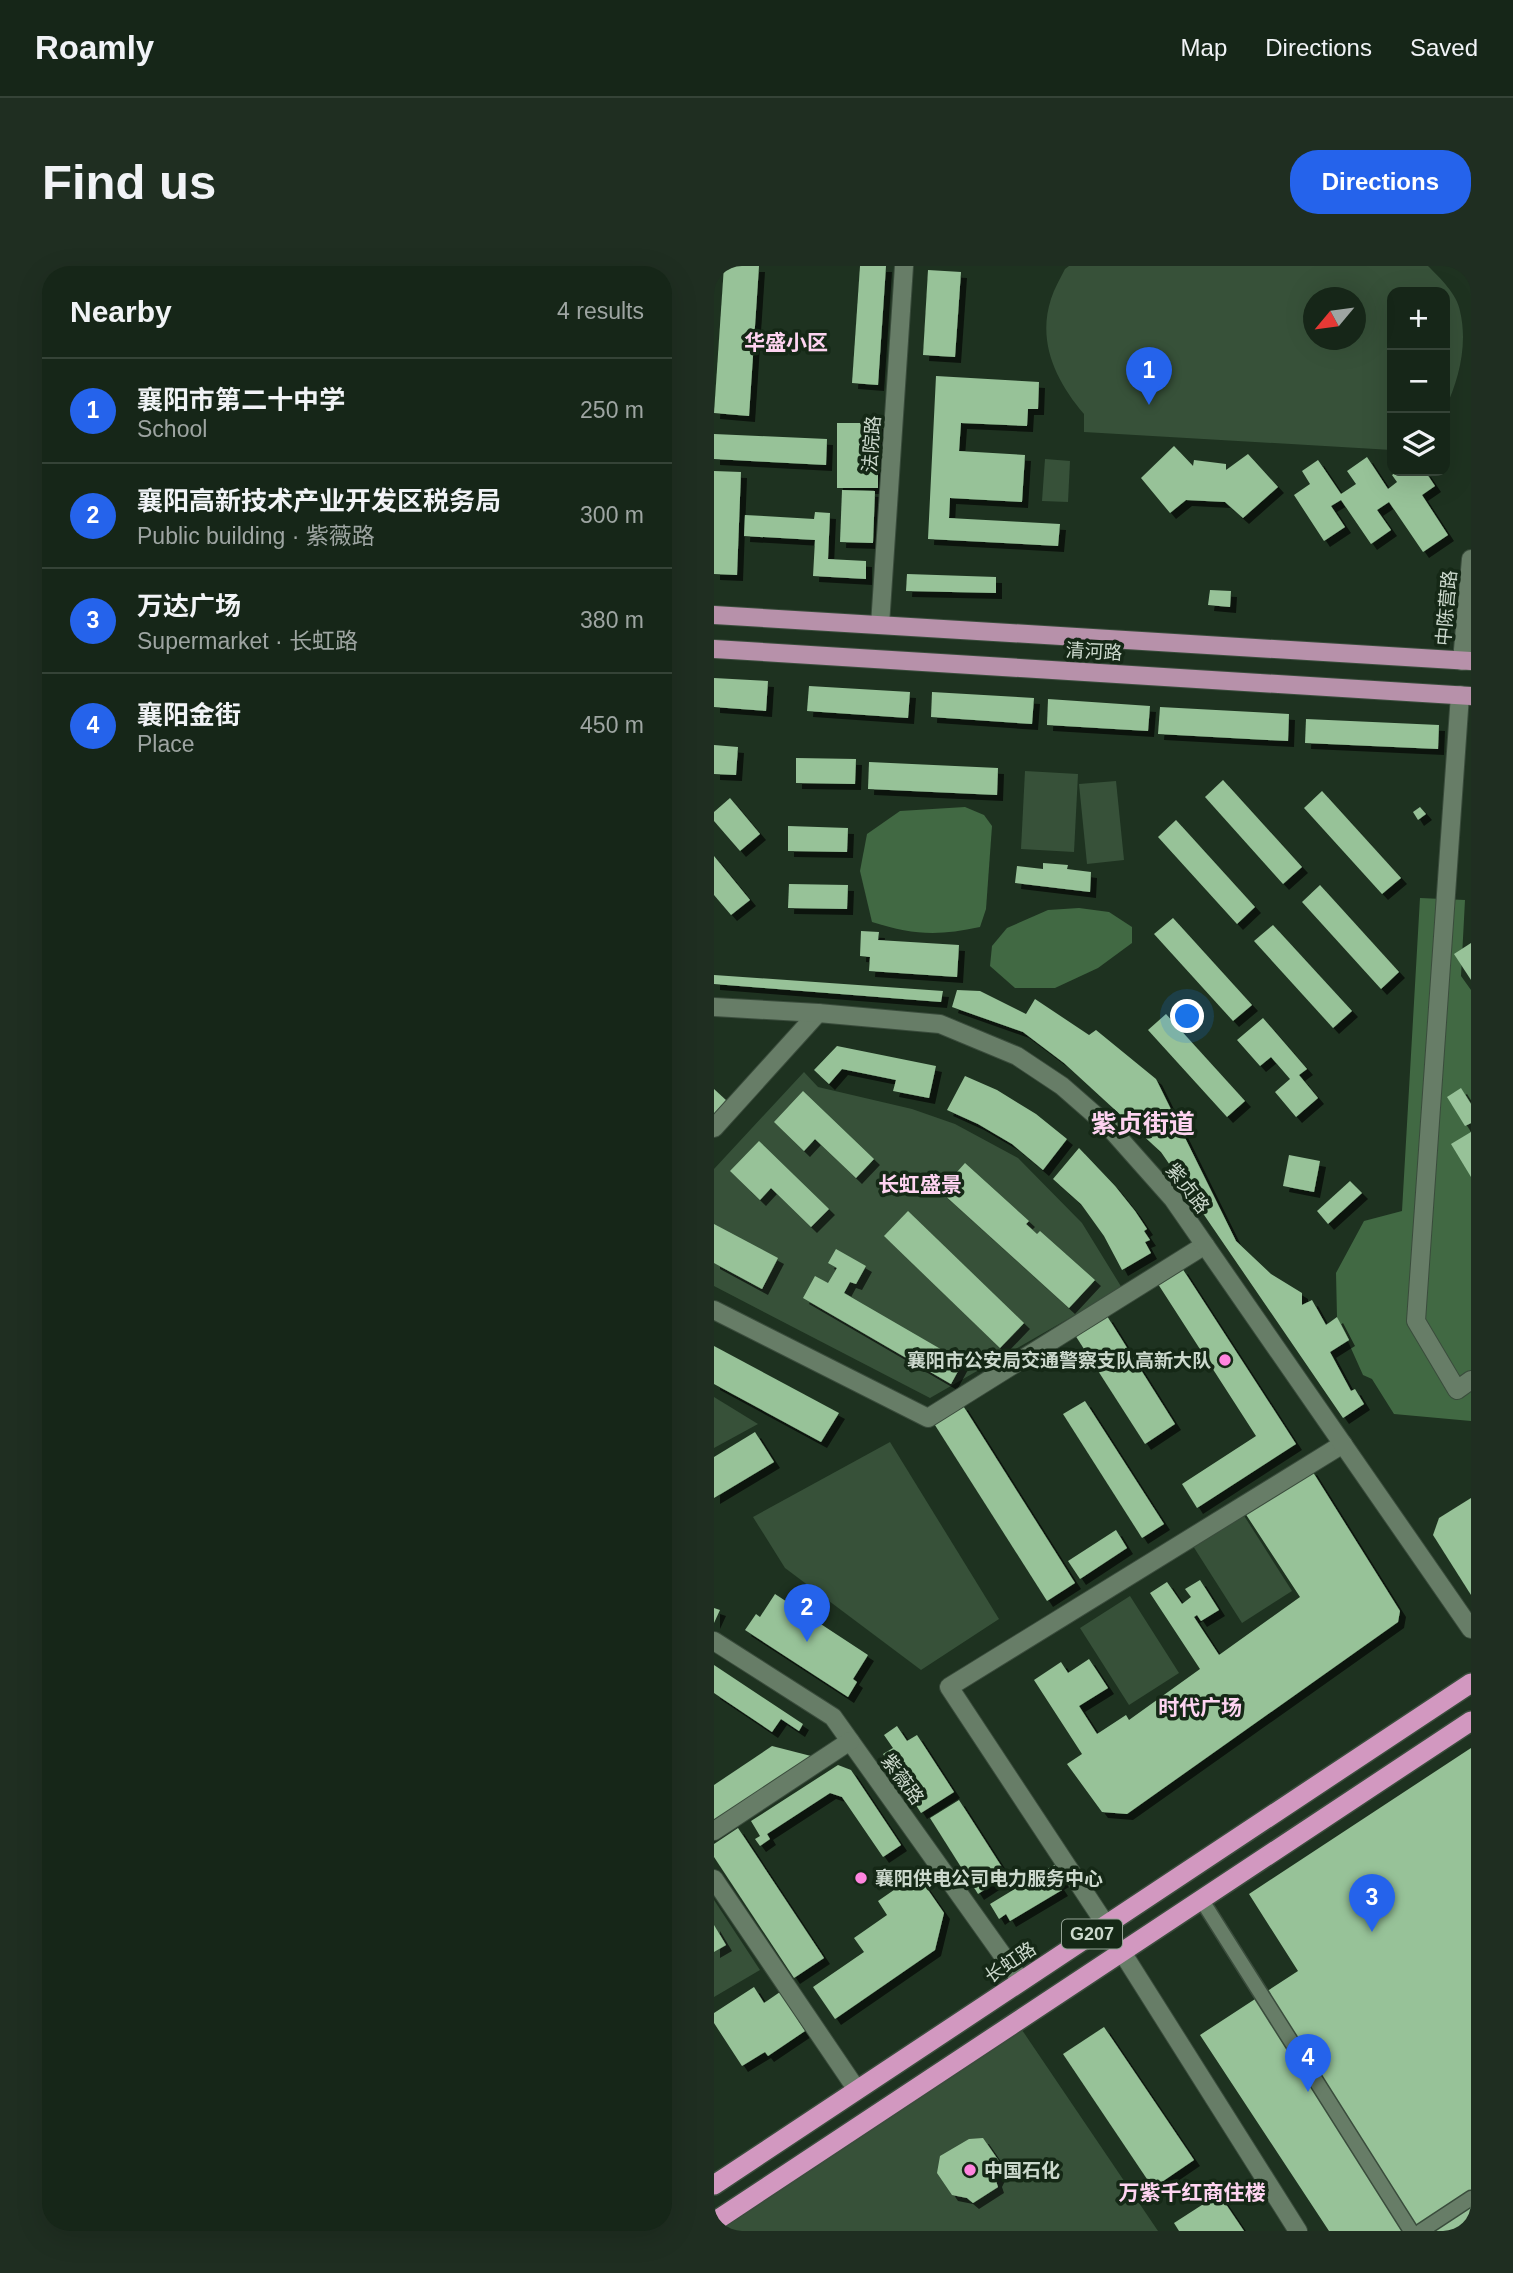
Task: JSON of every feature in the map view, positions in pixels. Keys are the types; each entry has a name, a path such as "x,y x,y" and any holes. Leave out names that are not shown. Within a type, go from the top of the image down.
{"highway":[{"name":"长虹路","path":"714,2185 1471,1683"},
{"name":"G207","path":"714,2222 1471,1721"}],"main road":[{"name":"清河路","path":"714,615 1467,661"},
{"name":"清河路","path":"714,649 1466,695"}],"street":[{"name":"法院路","path":"880,625 904,266"},
{"name":"中陈营路","path":"1467,661 1471,559"},
{"path":"1466,695 1457,741 1416,1321 1457,1390 1471,1380"},
{"path":"1457,741 1471,761"},
{"name":"紫贞路","path":"714,1007 940,1024 1017,1056 1062,1086 1110,1128 1173,1199 1471,1629"},
{"path":"714,1128 818,1013"},
{"path":"714,1310 928,1418 1205,1245"},
{"path":"1106,1925 949,1687 1343,1444"},
{"name":"紫薇路","path":"714,1641 833,1717 1021,1981"},
{"path":"714,1831 850,1741"},
{"path":"714,1879 857,2090"},
{"path":"1201,1899 1411,2231"},
{"path":"1122,1952 1298,2231"},
{"path":"1421,2231 1471,2198"}],"green space":[{"path":"1069,266 1428,266 1447,287 1387,287 1387,450 1084,432 1084,414 1065,388 1048,346 1047,315 1052,295"},
{"path":"1450,291 1458,305 1463,336 1450,396"},
{"path":"1045,459 1070,461 1068,502 1042,501"},
{"path":"1025,771 1078,774 1074,852 1021,849"},
{"path":"1116,781 1124,860 1087,864 1079,784"},
{"path":"965,807 984,815 992,826 986,909 980,927 926,933 900,930 872,922 860,871 867,834 900,811"},
{"path":"1420,898 1465,900 1461,976 1471,990 1471,1421 1394,1414 1372,1379 1363,1375 1337,1317 1336,1273 1364,1221 1402,1211"},
{"path":"1079,908 1109,912 1132,927 1132,943 1098,968 1055,988 1015,988 990,966 992,946 1007,928 1048,910"},
{"path":"804,1072 818,1087 912,1109 955,1124 1018,1158 1082,1223 1122,1288 930,1398 714,1286 714,1169"},
{"path":"714,1397 758,1424 714,1448"},
{"path":"890,1442 999,1619 921,1670 785,1568 753,1517"},
{"path":"1243,1514 1292,1591 1242,1623 1193,1546"},
{"path":"1130,1596 1179,1673 1129,1705 1080,1628"},
{"path":"714,1900 760,1970 714,1997"},
{"path":"1020,2027 1158,2231 714,2231"}],"building":[{"path":"724,266 759,266 749,416 714,413"},
{"path":"860,266 886,266 878,385 852,383"},
{"path":"928,270 961,272 955,357 923,355"},
{"path":"936,376 1039,382 1038,409 1028,409 1027,426 961,423 959,451 1025,455 1022,502 950,498 949,518 1060,524 1058,546 928,539"},
{"path":"837,423 878,423 878,488 837,488"},
{"path":"714,434 827,439 826,465 714,459"},
{"path":"1174,446 1193,466 1194,460 1226,464 1226,470 1248,454 1278,487 1243,518 1225,502 1186,500 1170,513 1141,478"},
{"path":"1367,457 1388,489 1397,482 1393,476 1428,476 1435,486 1422,495 1448,535 1423,552 1389,502 1377,510 1391,530 1371,544 1341,500 1331,506 1345,527 1324,541 1294,495 1310,484 1302,471 1318,460 1341,494 1356,484 1347,471"},
{"path":"714,471 741,472 737,575 714,574"},
{"path":"842,490 875,491 873,543 840,542"},
{"path":"815,512 830,513 828,559 866,561 866,579 813,576 815,540 744,536 745,515 814,519"},
{"path":"907,574 996,577 996,593 906,591"},
{"path":"1210,590 1231,591 1230,607 1208,605"},
{"path":"714,678 768,681 766,711 714,707"},
{"path":"809,686 910,692 908,718 807,711"},
{"path":"932,692 1034,698 1032,724 931,717"},
{"path":"1048,699 1150,706 1148,731 1047,725"},
{"path":"1160,707 1289,714 1288,741 1158,734"},
{"path":"1306,719 1439,725 1438,749 1305,743"},
{"path":"714,745 738,747 736,775 714,774"},
{"path":"796,758 856,759 855,784 796,783"},
{"path":"869,762 998,768 997,795 868,789"},
{"path":"1223,780 1302,867 1283,884 1205,797"},
{"path":"1322,791 1401,878 1382,894 1304,808"},
{"path":"730,798 760,834 740,851 714,821 714,812"},
{"path":"1420,807 1426,814 1418,820 1413,812"},
{"path":"1176,820 1255,907 1237,924 1158,837"},
{"path":"788,826 848,828 847,852 788,851"},
{"path":"714,856 750,900 731,915 714,895"},
{"path":"1043,863 1068,865 1067,869 1091,872 1090,892 1015,883 1017,866 1043,869"},
{"path":"789,884 848,885 847,909 788,908"},
{"path":"1320,885 1399,972 1381,989 1302,902"},
{"path":"1173,918 1252,1005 1233,1021 1154,934"},
{"path":"1273,925 1352,1011 1333,1028 1254,941"},
{"path":"861,931 879,932 878,940 959,945 957,977 869,971 870,957 860,956"},
{"path":"1471,943 1471,980 1454,954"},
{"path":"714,975 943,991 941,1002 714,984"},
{"path":"957,990 980,991 1026,1014 1035,999 1089,1035 1096,1030 1156,1079 1236,1241 1271,1274 1302,1293 1302,1305 1312,1300 1326,1325 1337,1317 1349,1340 1330,1352 1351,1391 1355,1389 1364,1404 1343,1418 1161,1152 1064,1063 1023,1032 952,1007"},
{"path":"1166,1014 1245,1101 1227,1117 1148,1030"},
{"path":"1263,1018 1307,1069 1299,1075 1318,1098 1296,1117 1275,1092 1290,1079 1271,1057 1260,1066 1237,1040"},
{"path":"837,1046 936,1066 929,1098 893,1091 896,1080 842,1069 829,1084 814,1070"},
{"path":"965,1076 997,1090 1036,1114 1067,1139 1043,1170 1012,1144 947,1110"},
{"path":"1461,1088 1471,1104 1471,1123 1465,1126 1447,1097"},
{"path":"714,1089 727,1101 714,1117"},
{"path":"803,1091 874,1159 856,1178 815,1139 804,1151 774,1122"},
{"path":"1471,1132 1471,1177 1451,1144"},
{"path":"759,1141 829,1209 811,1227 771,1188 760,1200 730,1171"},
{"path":"1079,1148 1115,1186 1147,1229 1144,1231 1150,1240 1145,1242 1151,1253 1122,1270 1104,1236 1081,1204 1053,1179"},
{"path":"1289,1155 1320,1161 1314,1192 1283,1186"},
{"path":"965,1163 1029,1221 1026,1224 1037,1234 1040,1231 1095,1280 1069,1308 940,1191"},
{"path":"1350,1181 1362,1193 1328,1224 1317,1211"},
{"path":"908,1211 1024,1323 1000,1348 884,1236"},
{"path":"714,1224 778,1258 762,1289 714,1263"},
{"path":"836,1249 866,1266 856,1284 850,1282 844,1293 963,1362 951,1384 803,1298 815,1276 828,1283 837,1268 828,1263"},
{"name":"襄阳市公安局交通警察支队高新大队","path":"1182,1268 1296,1444 1197,1508 1182,1484 1256,1436 1158,1284"},
{"path":"1107,1316 1175,1424 1145,1444 1075,1335"},
{"path":"714,1346 839,1413 821,1442 714,1384"},
{"path":"1085,1401 1164,1524 1142,1538 1063,1414"},
{"path":"962,1404 1075,1583 1047,1601 933,1422"},
{"path":"755,1432 774,1462 714,1498 714,1457"},
{"path":"1311,1469 1400,1611 1398,1622 1127,1814 1102,1812 1067,1764 1082,1754 1034,1680 1061,1662 1068,1673 1089,1659 1108,1688 1079,1706 1097,1734 1126,1715 1129,1720 1200,1669 1150,1593 1167,1582 1182,1604 1191,1597 1185,1589 1200,1580 1219,1610 1201,1621 1197,1615 1194,1617 1219,1655 1300,1597 1245,1513"},
{"path":"1471,1498 1471,1595 1433,1535 1439,1518"},
{"path":"1116,1530 1127,1548 1080,1579 1068,1561"},
{"path":"775,1594 868,1655 853,1679 857,1682 848,1697 745,1630 756,1614 760,1617"},
{"path":"714,1608 720,1610 714,1623"},
{"path":"714,1665 803,1724 799,1731 781,1719 772,1732 714,1693"},
{"path":"897,1726 907,1741 917,1735 954,1792 921,1813 883,1754 893,1748 884,1735"},
{"path":"772,1746 811,1756 714,1821 714,1785"},
{"path":"1471,1748 1471,2231 1329,2231 1200,2035 1298,1971 1249,1894"},
{"path":"838,1765 851,1770 901,1845 883,1857 842,1797 830,1793 767,1834 770,1839 760,1846 755,1839 760,1836 751,1821"},
{"path":"959,1800 1007,1875 978,1894 930,1818"},
{"path":"738,1828 824,1958 794,1978 714,1857 714,1844"},
{"path":"1059,1862 1068,1878 1058,1884 1062,1890 1010,1921 1006,1914 999,1919 990,1904"},
{"path":"917,1874 944,1913 935,1950 835,2019 813,1987 864,1952 854,1938 887,1915 878,1901"},
{"path":"714,1925 726,1945 714,1952"},
{"path":"754,1987 764,2003 780,1992 805,2031 768,2056 765,2052 742,2066 714,2023 714,2013"},
{"path":"1104,2027 1194,2160 1153,2188 1063,2054"},
{"name":"中国石化","path":"983,2138 1003,2167 996,2181 998,2187 973,2203 967,2198 952,2195 937,2173 940,2156 969,2139"},
{"path":"1219,2194 1244,2231 1179,2231 1174,2223"}],"place":[{"name":"襄阳市第二十中学","path":"1149,405"},
{"name":"襄阳市公安局交通警察支队高新大队","path":"1225,1360"},
{"name":"襄阳高新技术产业开发区税务局","path":"807,1642"},
{"name":"襄阳供电公司电力服务中心","path":"861,1878"},
{"name":"万达广场","path":"1372,1932"},
{"name":"襄阳金街","path":"1308,2092"},
{"name":"中国石化","path":"970,2170"}],"district":[{"name":"华盛小区","path":"786,343"},
{"name":"紫贞街道","path":"1143,1124"},
{"name":"长虹盛景","path":"920,1185"},
{"name":"时代广场","path":"1200,1708"},
{"name":"万紫千红商住楼","path":"1192,2193"}]}
